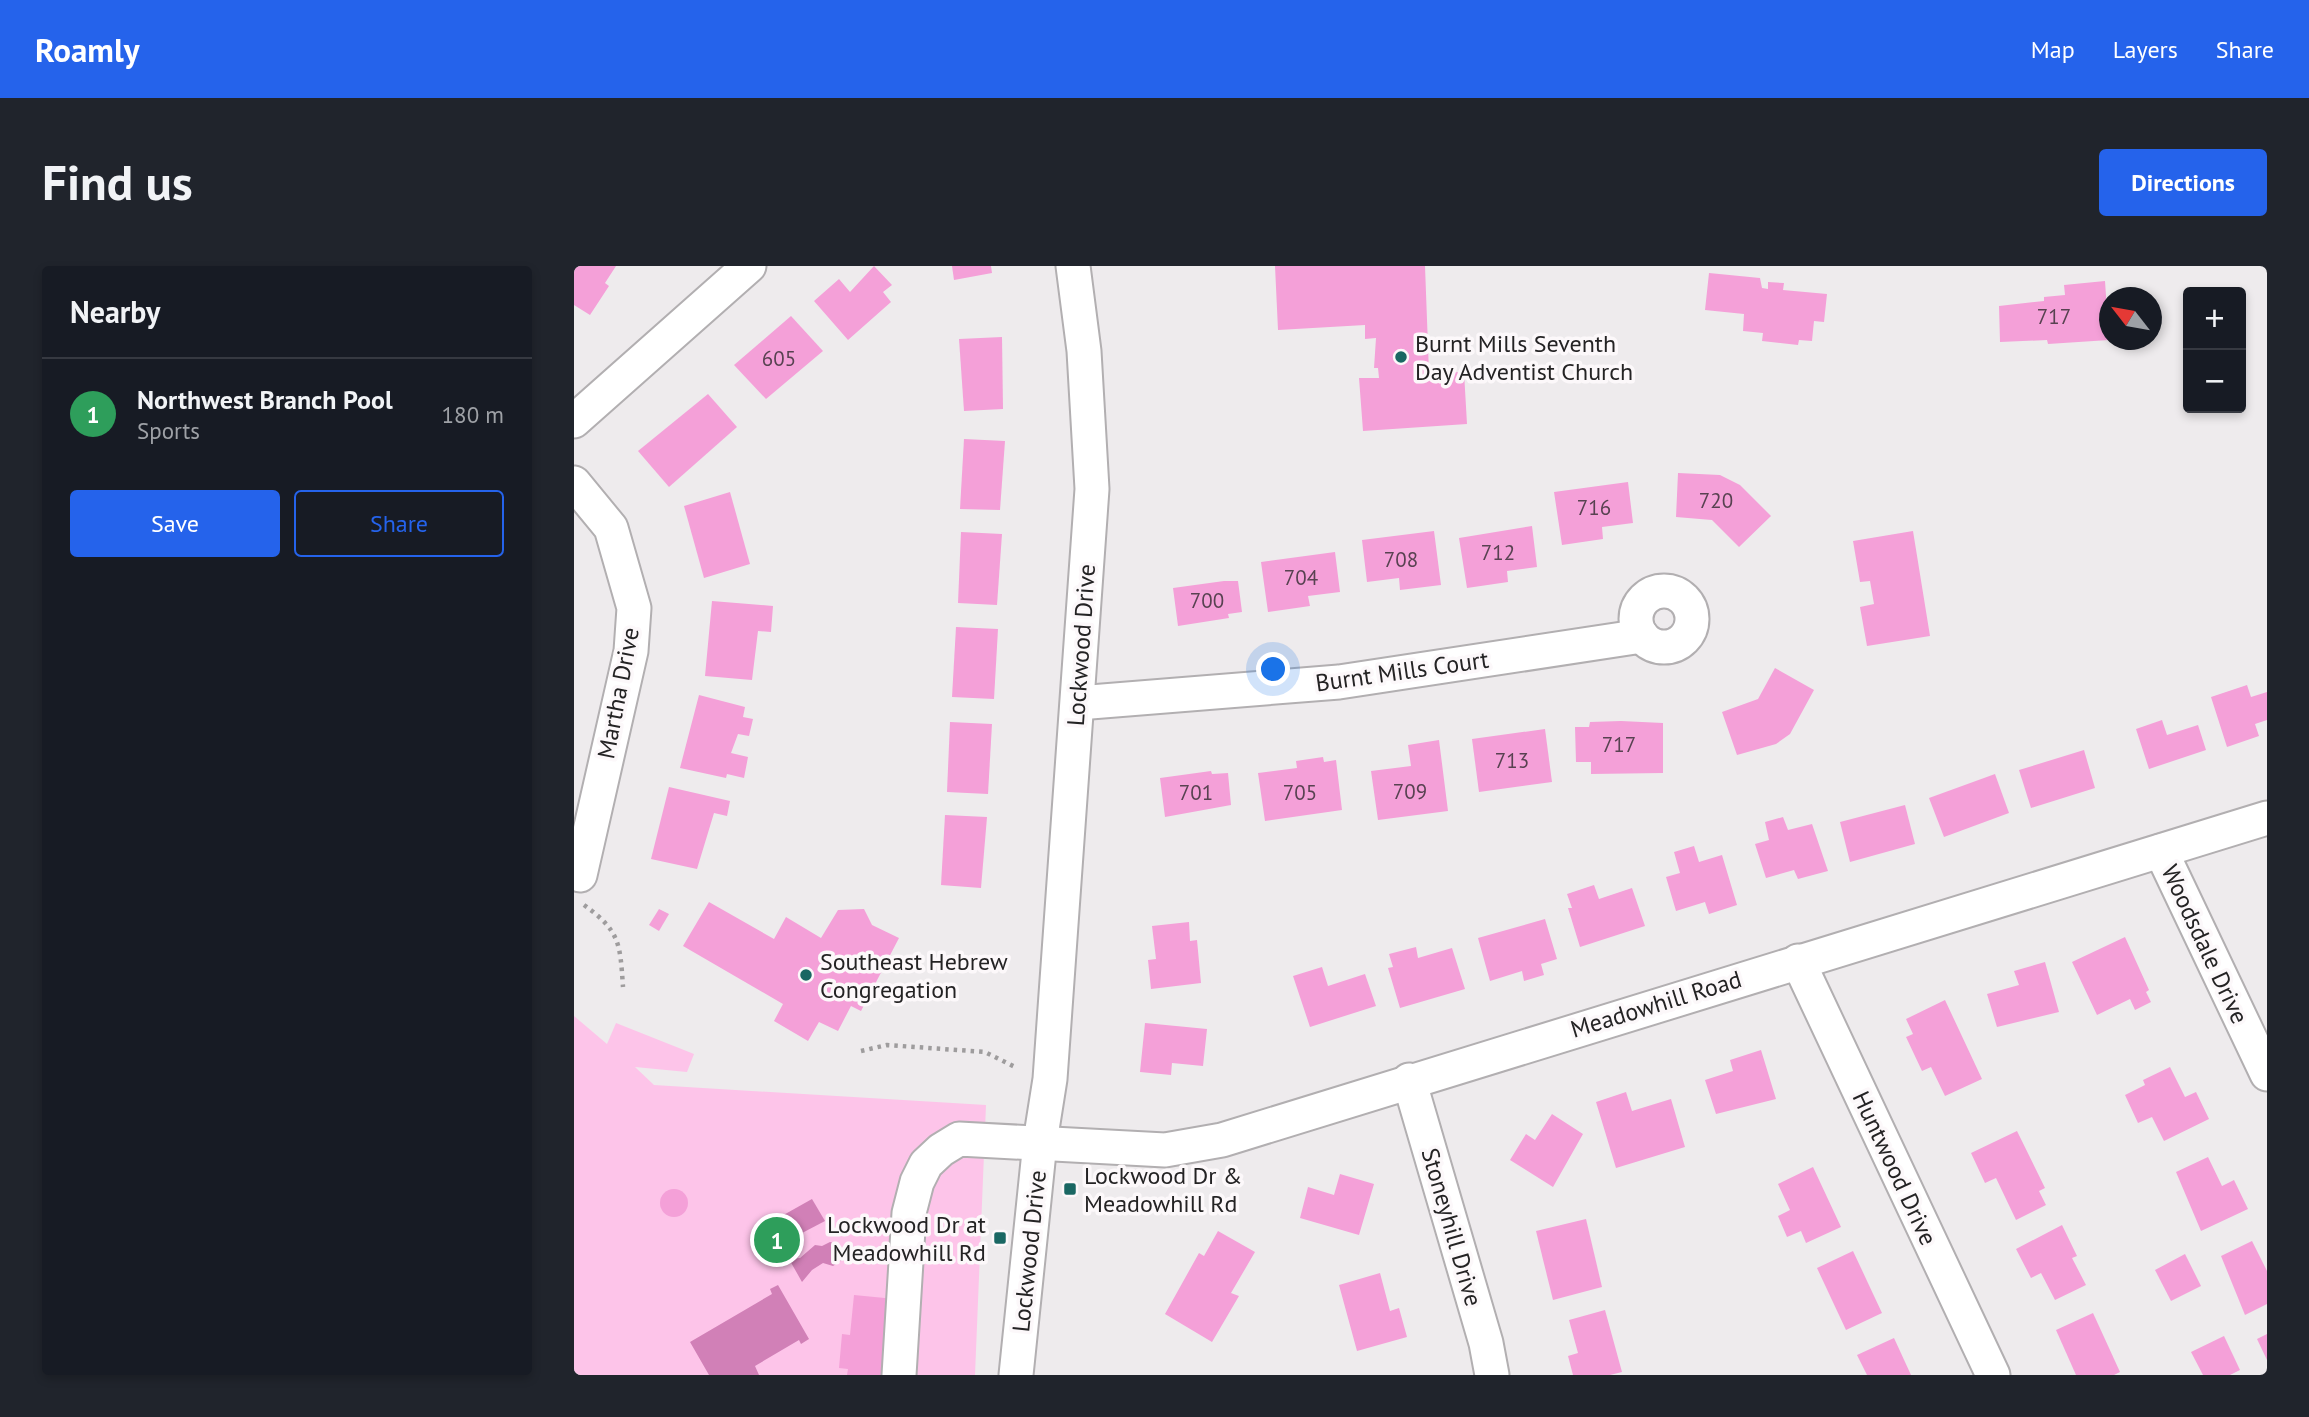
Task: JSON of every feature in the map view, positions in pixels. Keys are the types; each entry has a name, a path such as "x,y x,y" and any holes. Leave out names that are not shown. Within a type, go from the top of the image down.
{"street":[{"path":"574,421 749,266"},
{"name":"Lockwood Drive","path":"1016,1375 1041,1134 1027,1099 1037,1049 1054,1025 1091,489 1084,351 1073,266"},
{"name":"Martha Drive","path":"574,483 611,528 634,608 631,651 580,875"},
{"name":"Burnt Mills Court","path":"1078,703 1339,682 1642,636"},
{"name":"Meadowhill Road","path":"899,1375 909,1213 917,1182 926,1164 960,1139 1041,1134 1165,1150 1222,1140 1409,1080 2267,818"},
{"name":"Woodsdale Drive","path":"2161,851 2267,1074"},
{"name":"Huntwood Drive","path":"1797,961 1993,1375"},
{"name":"Stoneyhill Drive","path":"1409,1080 1486,1343 1492,1375"}],"path":[{"path":"580,875 579,901 610,923 617,942 623,987"},
{"path":"861,1051 887,1045 985,1052 1017,1068"}],"shaded area":[{"path":"574,1016 607,1044 616,1023 694,1054 687,1072 635,1067 654,1085 986,1105 975,1375 574,1375"},
{"path":"812,1199 825,1221 783,1243 771,1222"},
{"path":"830,1242 839,1244 844,1252 842,1260 833,1266 823,1263 812,1270 802,1282 789,1259 800,1258 815,1245 822,1246"},
{"path":"778,1285 809,1339 801,1344 799,1340 755,1366 759,1375 709,1375 690,1342 772,1294 770,1289"}],"building":[{"path":"574,266 616,266 605,283 609,286 590,315 574,305"},
{"path":"874,266 892,285 883,292 891,302 848,340 814,301 839,279 850,292"},
{"path":"952,266 991,266 992,273 954,280"},
{"name":"Burnt Mills Seventh Day Adventist Church","path":"1275,266 1425,266 1429,373 1464,372 1467,424 1363,431 1359,378 1379,378 1378,368 1374,368 1376,338 1365,339 1365,325 1278,330"},
{"path":"1709,273 1760,278 1762,288 1768,289 1768,282 1784,283 1783,290 1827,294 1824,322 1814,321 1812,341 1799,340 1798,345 1762,341 1763,333 1743,331 1744,314 1705,310"},
{"path":"2105,281 2105,287 2099,287 2099,341 2048,344 2047,340 2000,342 1999,306 2044,301 2044,297 2065,295 2064,285"},
{"path":"791,316 823,351 766,399 734,365"},
{"path":"1002,337 1003,409 964,411 959,339"},
{"path":"708,394 737,427 669,487 638,451"},
{"path":"964,439 1005,441 1000,510 960,509"},
{"path":"1678,473 1720,475 1740,485 1771,516 1739,547 1712,520 1676,517"},
{"path":"1628,482 1633,523 1602,527 1603,539 1562,545 1554,492"},
{"path":"730,492 750,564 704,578 684,506"},
{"path":"1532,526 1537,567 1507,571 1508,582 1467,588 1459,538"},
{"path":"1434,531 1441,585 1400,590 1399,578 1367,582 1362,540"},
{"path":"1913,531 1930,636 1867,646 1860,607 1874,604 1870,581 1860,582 1853,541"},
{"path":"961,532 1002,534 997,605 958,603"},
{"path":"1335,552 1340,592 1308,596 1310,606 1268,612 1261,562"},
{"path":"1238,581 1242,612 1228,614 1229,618 1178,626 1173,588"},
{"path":"712,601 773,606 771,632 758,631 752,680 705,676"},
{"path":"956,627 998,629 994,699 952,697"},
{"path":"1775,668 1814,690 1790,734 1776,744 1737,755 1722,712 1758,699"},
{"path":"2247,685 2251,697 2267,692 2267,720 2255,724 2259,736 2227,747 2211,697"},
{"path":"699,695 745,707 743,717 753,719 749,736 738,734 731,753 748,757 744,778 727,774 726,778 680,768"},
{"path":"2162,720 2167,735 2198,725 2206,750 2149,769 2136,729"},
{"path":"950,722 992,724 988,794 947,792"},
{"path":"1590,722 1663,723 1663,773 1591,774 1591,762 1576,762 1575,727 1589,727"},
{"path":"1545,729 1552,782 1479,792 1472,739"},
{"path":"1439,740 1448,811 1378,820 1371,771 1411,766 1408,745"},
{"path":"2084,750 2095,788 2031,808 2019,770"},
{"path":"1323,757 1324,762 1336,760 1342,810 1265,821 1258,773 1297,768 1296,761"},
{"path":"1211,771 1212,774 1228,773 1231,805 1165,817 1160,778"},
{"path":"1995,774 2009,813 1944,837 1929,798"},
{"path":"669,787 730,801 727,816 714,813 697,869 651,859"},
{"path":"1905,805 1915,844 1850,862 1840,822"},
{"path":"945,815 987,817 981,888 941,885"},
{"path":"1783,817 1788,830 1812,824 1828,871 1798,879 1794,870 1766,878 1755,844 1769,840 1765,822"},
{"path":"1694,846 1699,862 1722,855 1737,905 1709,914 1705,902 1676,911 1666,877 1680,873 1674,852"},
{"path":"1594,885 1599,899 1632,888 1645,926 1580,947 1568,908 1572,908 1567,894"},
{"name":"Southeast Hebrew Congregation","path":"709,902 774,939 786,917 821,938 838,910 864,909 872,925 899,938 861,1011 851,1006 838,1031 819,1022 808,1041 774,1021 783,1004 683,946"},
{"path":"659,909 669,914 659,931 649,925"},
{"path":"1545,919 1557,959 1541,964 1544,975 1524,981 1522,971 1490,981 1478,938"},
{"path":"1189,922 1190,941 1197,940 1201,983 1151,989 1148,960 1156,959 1152,926"},
{"path":"2125,937 2149,990 2146,992 2151,1002 2135,1010 2130,999 2097,1015 2072,962"},
{"path":"1416,947 1418,958 1452,948 1465,989 1400,1008 1388,968 1393,967 1389,954"},
{"path":"2045,962 2059,1012 1997,1027 1987,994 2019,985 2014,971"},
{"path":"1322,967 1328,986 1365,974 1376,1006 1310,1027 1293,976"},
{"path":"1945,1000 1982,1079 1945,1096 1931,1067 1922,1071 1906,1037 1913,1034 1906,1019"},
{"path":"1145,1023 1207,1029 1203,1066 1172,1063 1171,1075 1140,1072"},
{"path":"1761,1050 1776,1099 1716,1114 1705,1080 1733,1071 1730,1060"},
{"path":"2170,1067 2185,1097 2196,1092 2209,1119 2164,1141 2152,1117 2138,1123 2125,1095 2145,1085 2143,1080"},
{"path":"1626,1092 1632,1111 1671,1099 1685,1147 1616,1168 1596,1102"},
{"path":"1552,1114 1583,1134 1553,1187 1510,1160 1526,1134 1535,1140"},
{"path":"2017,1131 2045,1188 2039,1191 2046,1205 2016,1220 1996,1178 1985,1183 1971,1153"},
{"path":"2208,1157 2222,1186 2234,1180 2248,1209 2201,1231 2176,1172"},
{"path":"1813,1167 1841,1227 1806,1243 1801,1231 1787,1237 1778,1216 1790,1210 1778,1184"},
{"path":"1340,1174 1374,1184 1359,1235 1300,1218 1308,1187 1334,1195"},
{"path":"674,1189 684,1193 688,1203 684,1213 674,1217 664,1213 660,1203 664,1193"},
{"path":"1586,1219 1602,1287 1553,1300 1536,1231"},
{"path":"2062,1225 2077,1256 2072,1258 2086,1285 2055,1300 2041,1273 2031,1278 2016,1249"},
{"path":"1218,1231 1255,1252 1231,1293 1239,1296 1212,1342 1165,1314 1199,1253 1204,1256"},
{"path":"2252,1241 2267,1271 2267,1304 2245,1315 2221,1256"},
{"path":"1853,1251 1882,1313 1846,1330 1817,1268"},
{"path":"2185,1254 2201,1286 2171,1301 2155,1270"},
{"path":"1380,1273 1390,1311 1399,1308 1407,1337 1357,1351 1339,1285"},
{"path":"854,1295 895,1299 887,1375 847,1375 848,1369 839,1368 842,1334 850,1335"},
{"path":"1605,1310 1622,1372 1610,1375 1573,1375 1568,1356 1578,1353 1569,1320"},
{"path":"2093,1313 2120,1372 2114,1375 2076,1375 2056,1330"},
{"path":"2267,1334 2267,1360 2257,1339"},
{"path":"2224,1336 2240,1370 2230,1375 2203,1375 2191,1352"},
{"path":"1894,1338 1911,1375 1867,1375 1857,1355"}],"place":[{"name":"Burnt Mills Seventh Day Adventist Church","path":"1401,357"},
{"name":"Southeast Hebrew Congregation","path":"806,975"},
{"name":"Lockwood Dr & Meadowhill Rd","path":"1070,1189"},
{"name":"Lockwood Dr at Meadowhill Rd","path":"1000,1238"},
{"name":"Northwest Branch Pool","path":"777,1240"}]}
